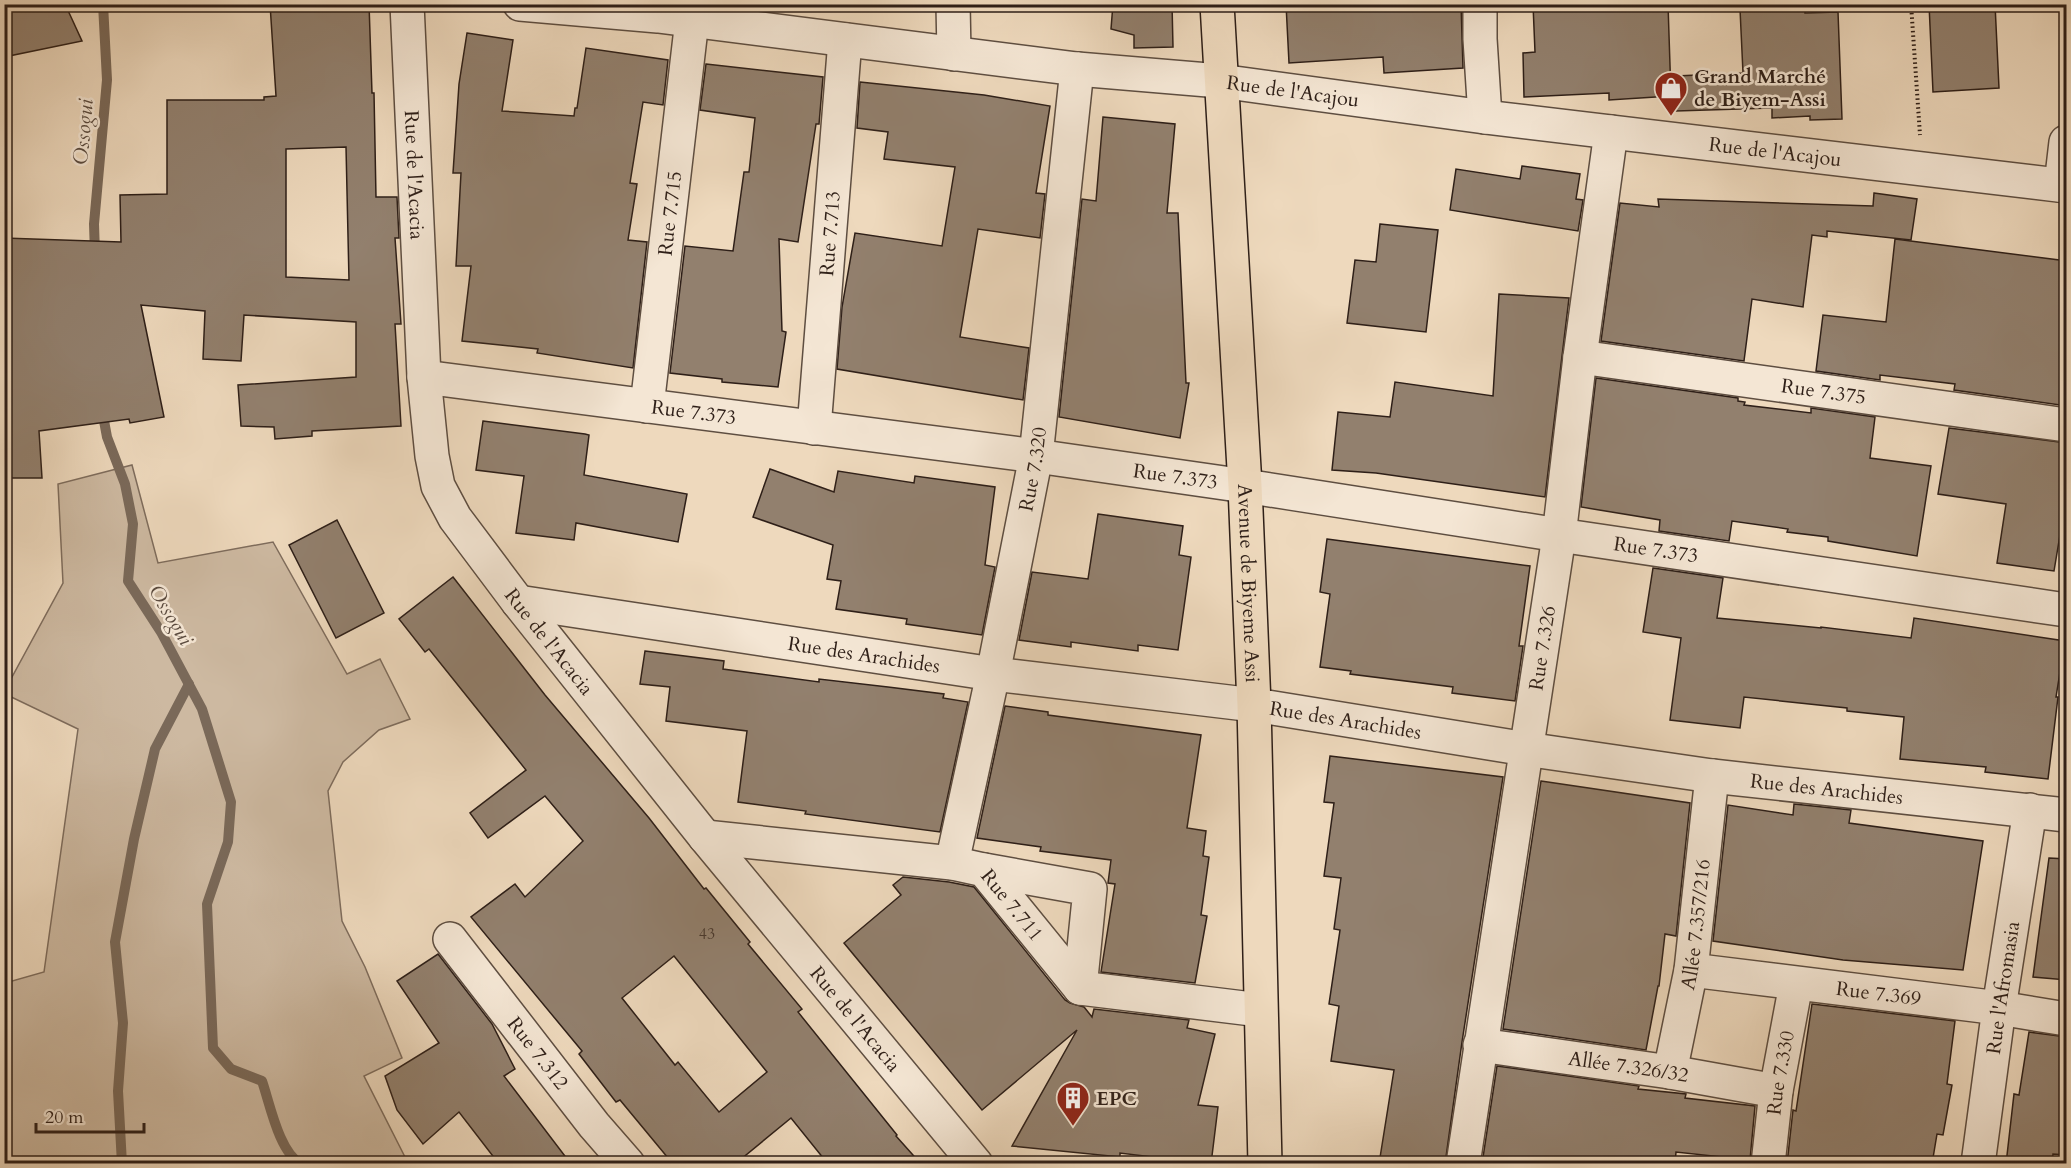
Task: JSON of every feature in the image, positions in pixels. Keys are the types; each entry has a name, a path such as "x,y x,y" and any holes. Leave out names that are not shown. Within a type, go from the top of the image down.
{"main road":[{"name":"Avenue de Biyeme Assi","path":"1217,4 1245,486 1254,705 1265,1164"}],"street":[{"name":"Rue de l'Acacia","path":"407,4 424,378 432,456 438,486 455,518 518,602 705,837 976,1164"},
{"name":"Rue de l'Acajou","path":"520,4 658,10 692,20 954,54 1077,69 1220,81 1485,117 2064,185"},
{"path":"953,4 954,54"},
{"path":"1480,4 1485,117"},
{"name":"Rue 7.715","path":"647,406 692,20"},
{"name":"Rue 7.713","path":"814,428 845,40"},
{"name":"Rue 7.320","path":"952,862 993,674 1036,456 1077,69"},
{"name":"Rue 7.326","path":"1463,1164 1559,536 1580,357 1611,132"},
{"path":"2064,185 2067,142"},
{"name":"Rue 7.375","path":"1580,357 2067,425"},
{"name":"Rue 7.373","path":"424,378 1036,456 1245,486 1559,536 2067,610"},
{"name":"Rue des Arachides","path":"518,602 993,674 1254,705 1526,749 1712,776 2067,815"},
{"name":"Allée 7.357/216","path":"1670,1072 1691,970 1712,776"},
{"name":"Rue l'Afromasia","path":"1978,1164 1999,1008 2030,810"},
{"name":"Rue 7.711","path":"705,837 952,862 984,870 1080,988"},
{"path":"984,870 1090,889 1080,988 1260,1010"},
{"name":"Rue 7.312","path":"450,939 594,1125 628,1164"},
{"name":"Rue 7.369","path":"1691,970 1999,1008 2067,1019"},
{"name":"Rue 7.330","path":"1768,1164 1776,1091 1796,984"},
{"name":"Allée 7.326/32","path":"1480,1045 1670,1072 1776,1091"}],"path":[{"path":"1911,4 1922,169"}],"shaded area":[{"path":"132,465 158,563 273,542 347,674 380,659 410,719 379,730 343,762 328,791 342,921 365,967 402,1058 364,1076 408,1163 5,1163 5,983 44,972 78,729 5,694 5,690 63,583 58,484"}],"building":[{"path":"4,4 65,4 82,41 4,57"},
{"path":"270,4 369,4 376,197 397,197 399,238 395,238 401,324 395,324 401,426 312,431 312,436 275,439 274,427 241,426 238,385 356,377 356,322 244,315 241,361 203,359 205,311 141,305 164,417 130,423 129,419 39,431 42,478 4,478 4,238 121,242 120,195 167,194 167,100 264,100 264,97 276,96","holes":["346,147 349,280 286,277 286,149"]},
{"path":"1113,4 1172,4 1173,47 1134,48 1134,35 1111,29"},
{"path":"1286,4 1461,4 1463,68 1384,73 1383,57 1289,63"},
{"path":"1533,4 1668,4 1671,96 1609,100 1609,93 1524,97 1523,53 1535,52"},
{"path":"1929,4 1995,4 1999,88 1933,92"},
{"path":"1805,5 1805,13 1838,12 1842,119 1810,120 1810,116 1772,118 1772,108 1676,111 1676,76 1743,73 1740,9"},
{"path":"467,33 513,40 502,111 574,116 586,48 668,60 663,105 643,102 630,183 637,184 628,240 647,242 633,368 537,353 538,349 462,341 471,266 456,266 461,173 453,173 459,84"},
{"path":"706,64 823,77 819,124 816,124 798,242 779,239 782,331 786,332 778,387 722,382 722,379 670,373 685,246 733,251 744,172 749,172 755,118 700,110"},
{"path":"860,82 984,95 1050,106 1036,193 1045,194 1040,238 978,229 960,337 1029,348 1023,400 837,369 842,307 855,233 942,246 955,167 884,159 888,132 857,128"},
{"path":"1103,117 1175,124 1167,213 1178,213 1186,383 1189,383 1180,438 1059,417 1082,199 1096,201"},
{"path":"1522,166 1580,174 1576,199 1583,200 1578,231 1450,210 1456,169 1520,179"},
{"path":"1874,193 1917,199 1911,240 1827,231 1827,237 1812,235 1803,307 1752,299 1744,361 1601,341 1620,203 1659,207 1658,199 1873,206"},
{"path":"1380,224 1438,230 1426,332 1347,323 1355,260 1376,262"},
{"path":"1895,239 2067,261 2067,406 1954,390 1955,384 1880,375 1880,380 1816,371 1823,315 1886,322"},
{"path":"1499,294 1569,298 1545,497 1376,473 1332,470 1338,412 1390,417 1395,382 1493,396"},
{"path":"1596,378 1738,398 1738,401 1745,402 1744,405 1811,413 1811,408 1875,417 1870,458 1931,466 1917,556 1828,541 1828,537 1787,532 1788,529 1732,521 1729,541 1659,531 1660,520 1581,507"},
{"path":"483,421 589,435 584,475 687,494 678,542 576,523 574,540 516,533 524,476 476,470"},
{"path":"1949,428 2067,443 2067,511 2064,511 2054,571 1997,563 2006,504 1938,494"},
{"path":"770,469 834,492 838,471 914,483 915,476 995,487 985,565 995,567 982,635 906,624 907,619 836,609 841,581 827,579 833,545 753,517"},
{"path":"1098,514 1183,526 1179,555 1191,557 1178,650 1138,645 1138,651 1071,642 1071,647 1019,640 1032,572 1088,579"},
{"path":"337,520 384,613 336,638 289,545"},
{"path":"1327,539 1530,566 1519,646 1523,646 1515,701 1452,693 1453,687 1350,674 1351,671 1320,667 1330,594 1320,592"},
{"path":"1653,568 1723,578 1717,618 1911,638 1914,618 2065,641 2056,697 2058,697 2048,779 1985,772 1986,767 1900,759 1904,717 1847,711 1847,708 1744,697 1740,728 1670,720 1681,638 1643,632"},
{"path":"453,577 545,695 750,942 748,944 802,1009 798,1012 896,1136 921,1164 828,1164 791,1118 735,1164 673,1164 620,1100 616,1102 579,1054 582,1051 471,917 515,884 525,897 583,841 545,796 488,838 470,813 526,770 429,649 425,652 399,619","holes":["674,956 767,1072 719,1112 678,1062 675,1065 622,998"]},
{"path":"645,651 724,661 723,669 819,682 819,679 944,694 943,698 968,702 940,832 805,814 806,811 738,802 747,731 666,721 670,687 640,684"},
{"path":"1005,706 1048,712 1048,715 1201,735 1187,828 1206,831 1203,856 1209,857 1201,915 1207,916 1195,983 1101,972 1115,884 1108,883 1111,860 1040,851 1041,847 977,838"},
{"path":"1330,756 1503,777 1445,1164 1379,1164 1394,1070 1331,1061 1339,1006 1329,1004 1340,930 1334,929 1341,878 1324,876 1334,803 1324,802"},
{"path":"1541,781 1690,803 1676,936 1665,934 1659,986 1646,1050 1503,1029"},
{"path":"1794,804 1851,810 1849,823 1983,841 1963,970 1843,960 1713,941 1728,805 1793,815"},
{"path":"2049,858 2067,859 2067,980 2033,977"},
{"path":"903,877 974,887 1065,1000 1084,1007 1092,1017 1094,1009 1189,1020 1187,1028 1215,1034 1198,1105 1218,1107 1211,1164 1120,1153 1120,1157 1012,1146 1077,1030 982,1110 844,943 901,895 893,885"},
{"path":"438,954 492,1024 515,1069 504,1076 571,1164 499,1164 459,1112 423,1144 397,1110 385,1076 439,1043 397,981"},
{"path":"1812,1004 1955,1021 1947,1084 1952,1085 1943,1135 1937,1134 1932,1164 1787,1164 1793,1110 1796,1111"},
{"path":"2029,1032 2067,1037 2067,1155 2053,1154 2052,1164 2006,1164 2014,1094 2019,1095"},
{"path":"1497,1066 1639,1086 1638,1089 1686,1094 1685,1098 1755,1106 1750,1160 1676,1152 1675,1164 1482,1164"}],"waterway":[{"name":"Ossogui","path":"95,254 94,224 107,80 103,4"},
{"name":"Ossogui","path":"102,410 107,437 125,484 133,524 128,581 161,632 202,709 231,802 228,842 207,904 213,1048 231,1069 262,1081 281,1139 293,1158 301,1164"},
{"path":"122,1164 118,1091 123,1023 115,942 134,839 155,749 189,684"}],"place":[{"name":"Grand Marché de Biyem-Assi","path":"1671,117"},
{"name":"EPC","path":"1073,1127"}]}
